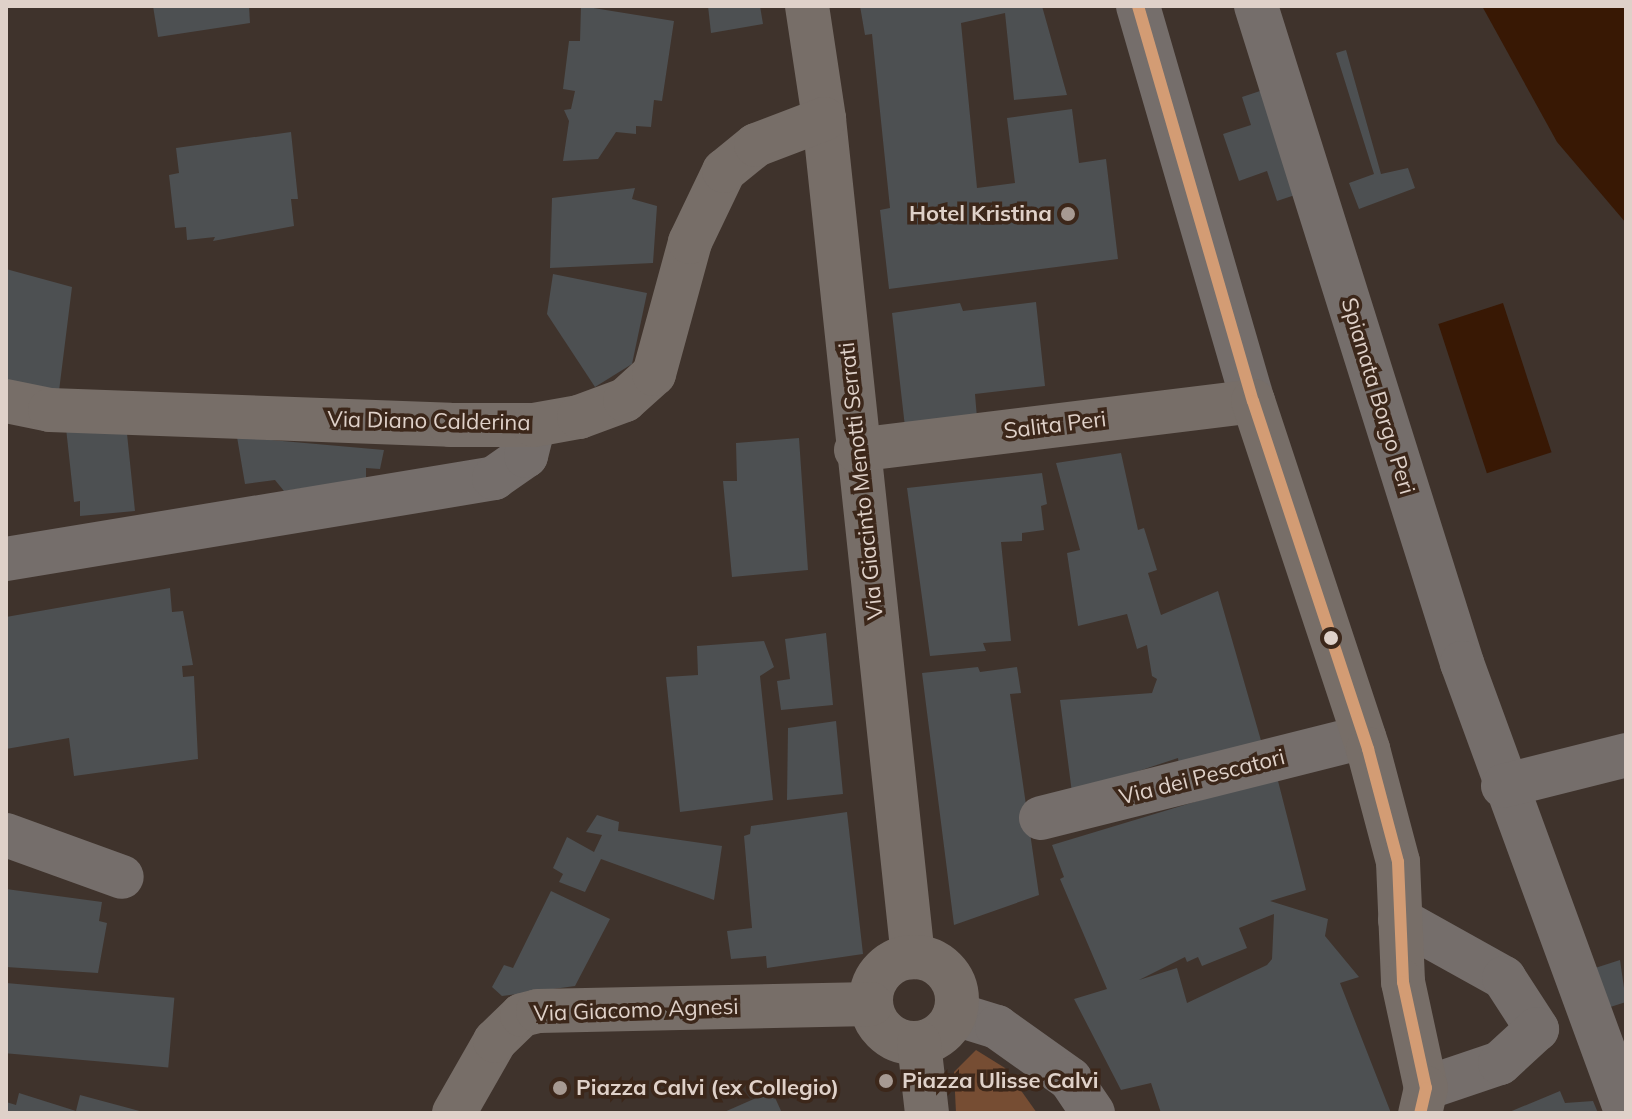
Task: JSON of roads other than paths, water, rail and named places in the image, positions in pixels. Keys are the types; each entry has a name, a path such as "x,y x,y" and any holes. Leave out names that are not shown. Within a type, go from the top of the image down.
{"main road":[{"name":"Via Giacinto Menotti Serrati","path":"807,6 824,119 856,450 913,957"},
{"name":"Via Diano Calderina","path":"6,401 50,410 534,425 579,417 625,400 654,374 690,242 724,171 756,145 824,119"},
{"name":"Salita Peri","path":"856,450 1253,401"},
{"path":"1253,401 1364,737 1398,862 1403,982 1423,1100"},
{"path":"913,957 927,958 949,974 958,1000 955,1014 942,1034 919,1043 893,1037 875,1017 871,1004 872,989 887,966 913,957"},
{"name":"Via Giacomo Agnesi","path":"454,1113 508,1025 538,1011 871,1004"},
{"path":"919,1043 927,1113"}],"street":[{"path":"1138,6 1253,401"},
{"name":"Spianata Borgo Peri","path":"1256,6 1503,786 1613,1052 1626,1111"},
{"path":"6,559 494,478 526,456 534,425"},
{"name":"Via dei Pescatori","path":"1041,818 1364,737"},
{"path":"1503,786 1626,755"},
{"path":"6,835 122,877"},
{"path":"1400,920 1504,978 1537,1029 1613,1052"},
{"path":"955,1014 997,1027 1070,1079 1093,1113"},
{"path":"1423,1100 1500,1063 1537,1029"}],"place":[{"name":"Hotel Kristina","path":"1068,214"},
{"name":"Piazza Ulisse Calvi","path":"886,1081"},
{"name":"Piazza Calvi (ex Collegio)","path":"560,1088"}]}
